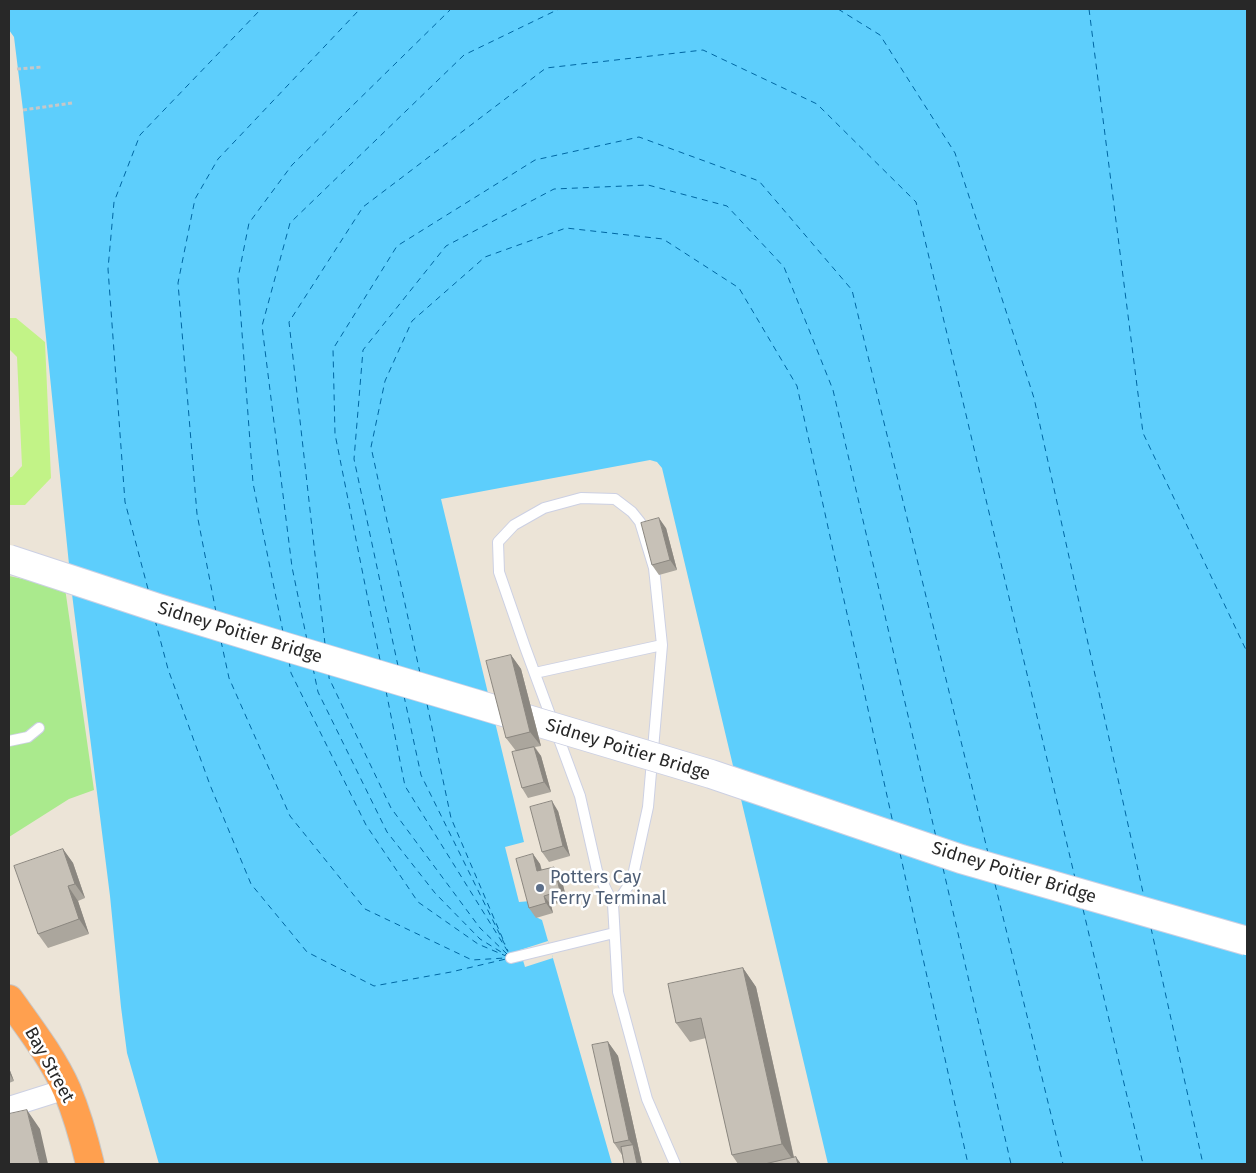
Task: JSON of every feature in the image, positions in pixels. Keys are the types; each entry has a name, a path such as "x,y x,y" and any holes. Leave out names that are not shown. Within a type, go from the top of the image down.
{"highway":[{"name":"Bay Street","path":"9,999 66,1088 82,1132 90,1164"}],"main road":[{"name":"Sidney Poitier Bridge","path":"9,559 213,625 711,774 961,859 1247,941"}],"street":[{"path":"9,1107 66,1088"}],"lane":[{"path":"613,904 623,894 632,880 648,807 662,645 654,568 640,522 632,512 615,499 581,498 544,508 514,525 498,542 499,572 580,796 597,871 613,904 618,992 647,1099 675,1164"},
{"path":"535,673 662,645"},
{"path":"9,741 28,737 39,728"},
{"path":"511,958 614,933"}],"path":[{"path":"17,68 42,67"},
{"path":"23,110 72,103"}],"green space":[{"path":"9,318 16,318 45,342 51,478 25,505 9,505 9,477 12,477 22,466 17,357 9,349"},
{"path":"9,576 65,588 94,790 69,799 9,837"}],"water":[{"path":"9,9 1247,9 1247,1164 828,1164 662,468 657,462 650,460 441,499 524,842 505,847 519,902 531,901 536,917 542,920 612,1164 159,1164 127,1053 121,1007 110,896 72,594 23,110 14,37 9,30"}],"pier":[{"path":"548,941 553,958 525,967 520,950"}],"building":[{"path":"659,518 670,560 652,565 641,523"},
{"path":"511,655 530,732 506,738 486,661"},
{"path":"534,747 544,782 522,788 512,752"},
{"path":"552,801 563,846 542,852 530,807"},
{"path":"63,849 75,884 68,886 79,919 38,934 14,866"},
{"path":"533,854 537,871 554,867 560,891 544,896 546,903 529,908 516,859"},
{"path":"743,968 782,1144 732,1155 701,1018 676,1023 668,984"},
{"path":"608,1042 629,1140 614,1143 592,1045"},
{"path":"27,1110 40,1164 9,1164 9,1114"},
{"path":"633,1145 637,1164 624,1164 621,1147"},
{"path":"796,1157 798,1164 765,1164"}],"ferry route":[{"path":"148,589 125,502 108,269 114,202 140,135 261,9"},
{"path":"216,612 197,514 178,283 195,199 218,159 360,9"},
{"path":"283,632 253,483 238,278 249,223 292,165 451,9"},
{"path":"307,640 292,567 262,326 290,223 464,55 559,9"},
{"path":"838,9 880,35 955,153 1034,398 1144,897"},
{"path":"1089,9 1143,433 1247,652"},
{"path":"325,644 289,322 363,207 546,68 703,50 817,104 916,202 1075,878"},
{"path":"380,660 335,434 333,349 397,246 535,160 639,137 759,181 852,290 988,853"},
{"path":"398,666 354,459 363,350 446,246 554,189 648,185 727,206 784,267 833,390 936,837"},
{"path":"420,673 371,447 385,381 412,321 485,257 566,228 663,239 739,288 797,386 893,823"},
{"path":"155,620 168,669 210,785 251,884 307,952 374,986 451,972 506,959"},
{"path":"221,641 229,678 290,816 365,909 472,960 505,958"},
{"path":"289,661 291,673 366,825 418,902 478,944 506,956"},
{"path":"313,668 318,692 387,832 435,893 480,939 506,955"},
{"path":"329,673 329,678 391,808 480,928 507,954"},
{"path":"386,691 405,786 510,955"},
{"path":"404,696 421,775 508,951"},
{"path":"427,704 451,818 505,944"},
{"path":"900,853 968,1164"},
{"path":"943,868 1011,1164"},
{"path":"995,884 1063,1164"},
{"path":"1083,909 1143,1164"},
{"path":"1151,928 1203,1164"}],"place":[{"name":"Potters Cay Ferry Terminal","path":"540,888"}]}
